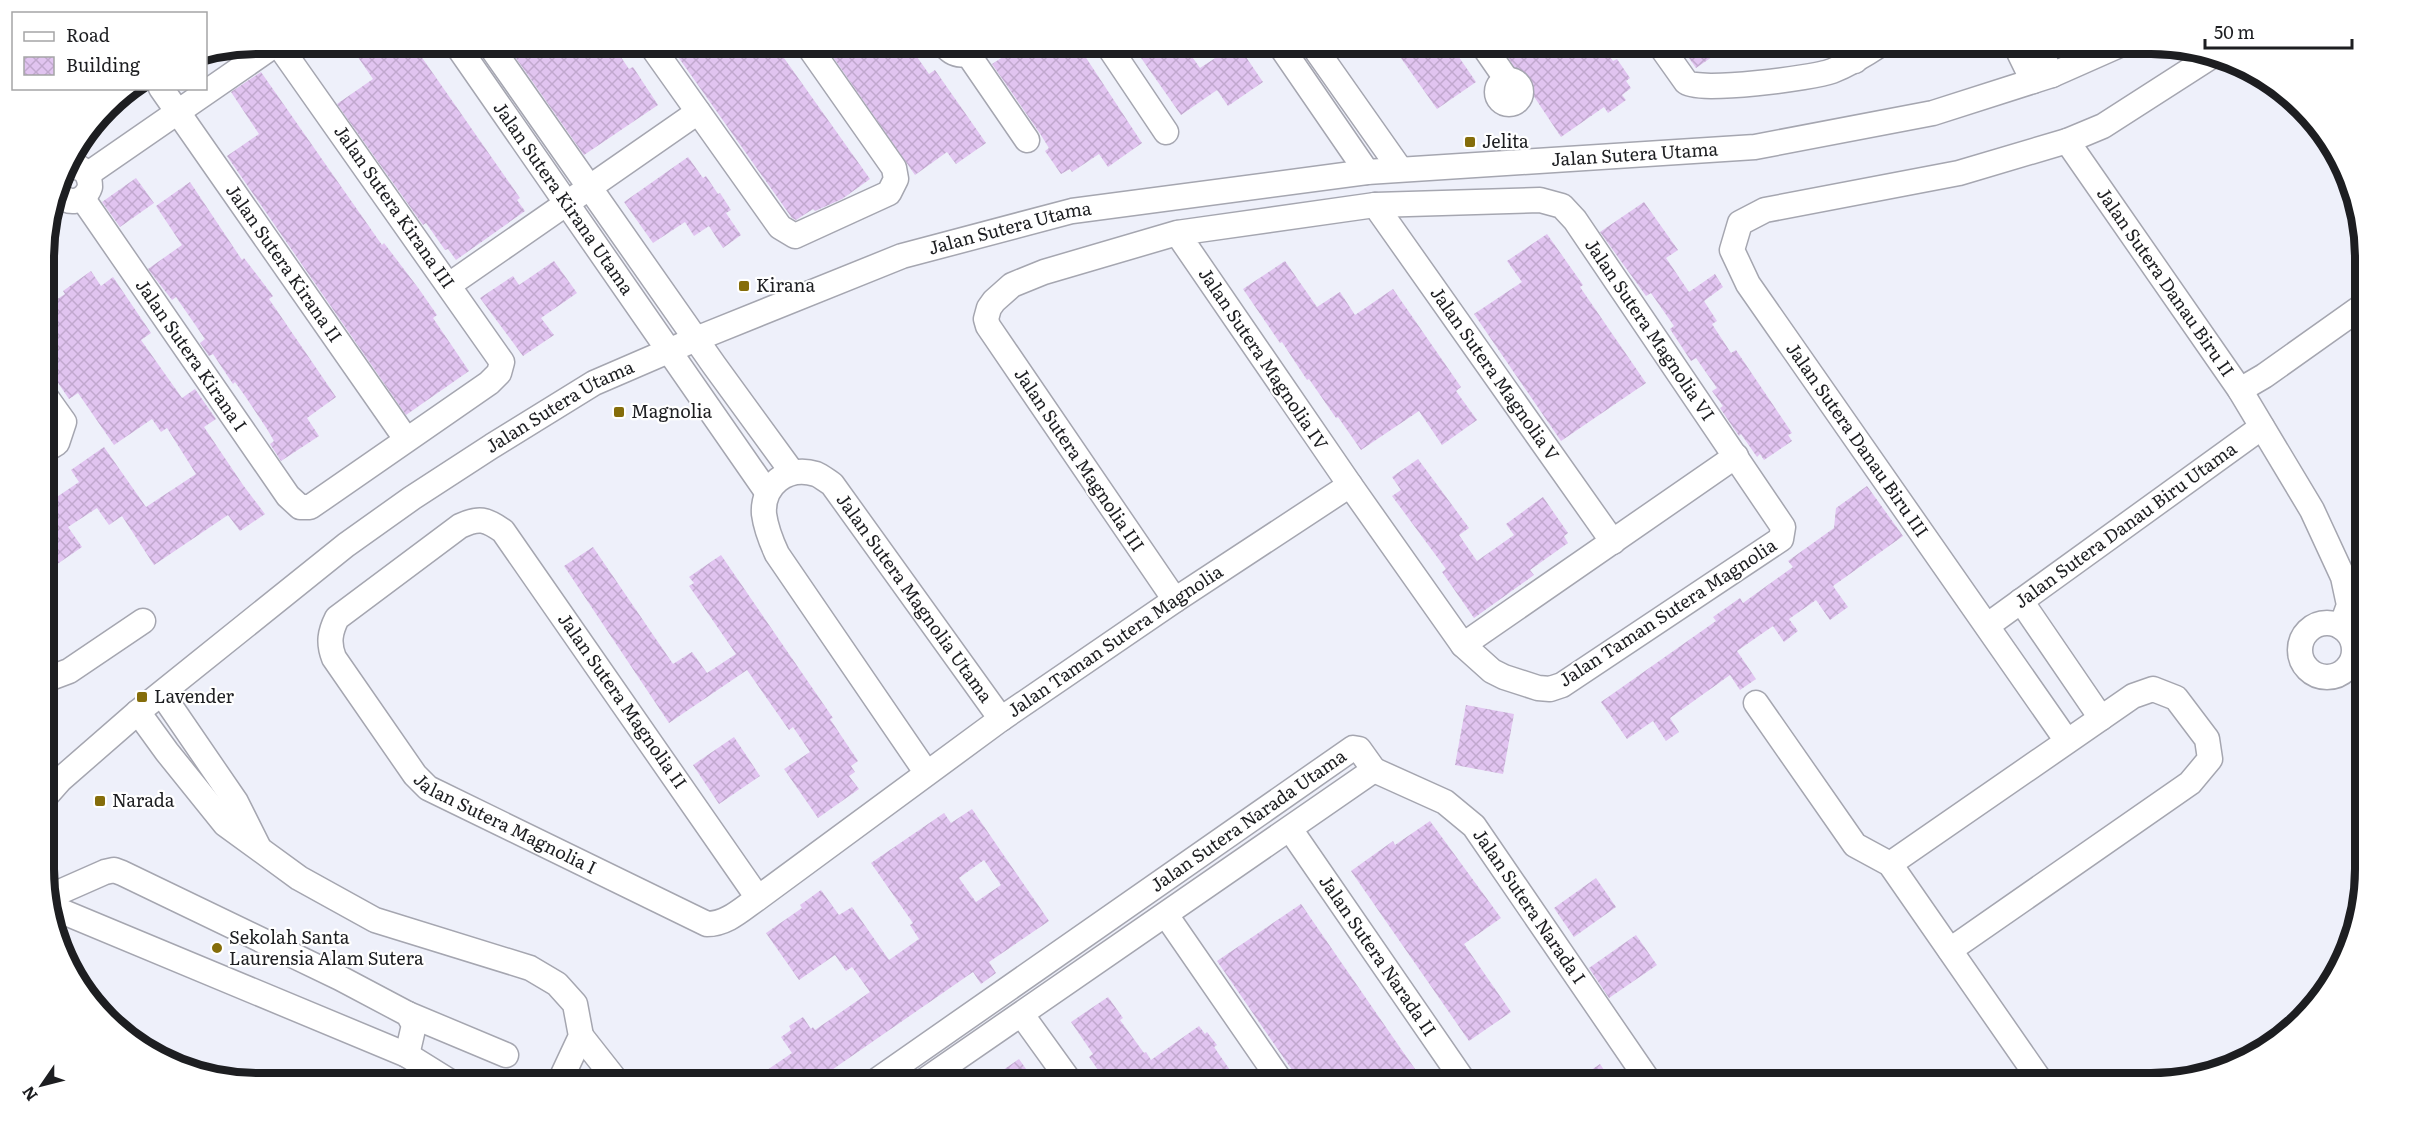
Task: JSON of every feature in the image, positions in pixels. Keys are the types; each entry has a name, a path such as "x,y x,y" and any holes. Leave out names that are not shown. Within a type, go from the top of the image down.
{"street":[{"path":"88,174 262,54"},
{"name":"Jalan Sutera Kirana III","path":"284,54 502,362 499,373 489,383 406,439"},
{"name":"Jalan Sutera Kirana Utama","path":"463,54 670,352"},
{"name":"Jalan Sutera Kirana Utama","path":"496,54 696,339"},
{"path":"657,54 780,227 795,236 889,194 895,184 894,168 814,54"},
{"path":"976,54 1027,140"},
{"path":"1114,54 1166,132"},
{"path":"1286,54 1367,172"},
{"path":"1319,54 1400,169"},
{"path":"1489,54 1507,80"},
{"path":"1666,54 1686,82 1703,87 1810,76 1831,71 1847,54"},
{"path":"2024,54 2042,78"},
{"path":"2038,54 2042,78"},
{"name":"Jalan Sutera Utama","path":"54,781 346,545 412,498 594,383 902,256 1072,211 1367,172 1755,147 1933,112 2042,78 2098,54"},
{"path":"2067,141 2103,126 2204,61"},
{"name":"Jalan Sutera Kirana II","path":"162,90 406,439"},
{"path":"449,285 698,112"},
{"name":"Jalan Sutera Danau Biru III","path":"2067,141 1959,173 1765,210 1740,223 1732,250 1748,284 2067,741"},
{"name":"Jalan Sutera Danau Biru II","path":"2067,141 2240,390 2312,510 2343,578 2349,605 2342,627"},
{"path":"63,198 68,201 83,199 90,187 88,174 76,167"},
{"name":"Jalan Sutera Kirana I","path":"83,199 296,505 303,508 310,507 406,439"},
{"name":"Jalan Sutera Magnolia VI","path":"1375,205 1540,200 1562,206 1575,220 1736,456"},
{"path":"1177,233 1375,205"},
{"name":"Jalan Sutera Magnolia V","path":"1375,205 1613,542"},
{"name":"Jalan Sutera Magnolia III","path":"1175,600 995,336 986,319 994,301 1012,285 1044,272 1177,233"},
{"name":"Jalan Sutera Magnolia IV","path":"1177,233 1350,485"},
{"path":"2240,390 2264,376 2355,311"},
{"path":"696,339 792,472 778,479 767,492 764,513 768,534 777,554 926,772"},
{"path":"670,352 767,492"},
{"path":"54,408 64,422 57,443 54,445"},
{"name":"Jalan Sutera Danau Biru Utama","path":"1988,626 2262,427"},
{"path":"1463,645 1736,456"},
{"name":"Jalan Taman Sutera Magnolia","path":"727,920 1001,719 1175,600 1350,485 1463,645 1492,671 1538,688 1550,689 1562,685 1781,538 1783,527 1736,456"},
{"name":"Jalan Sutera Magnolia Utama","path":"792,472 815,474 832,484 1001,719"},
{"name":"Jalan Sutera Magnolia I","path":"474,519 460,526 338,618 331,631 330,647 334,658 415,775 428,788 707,924 717,924 727,920"},
{"name":"Jalan Sutera Magnolia II","path":"474,519 490,522 503,531 758,898"},
{"path":"2021,602 2101,717"},
{"path":"54,677 69,671 143,621"},
{"path":"1890,864 2133,696 2153,689 2176,698 2206,739 2210,759 2190,783 1950,950"},
{"path":"162,694 236,802 259,848"},
{"path":"1756,704 1855,845 1890,864 2035,1073"},
{"path":"138,712 225,824 299,878 375,920 530,968 557,984 575,1004 581,1036 610,1073"},
{"name":"Jalan Sutera Narada Utama","path":"887,1073 1353,748 1359,748 1374,770 936,1073"},
{"name":"Jalan Sutera Narada I","path":"1374,770 1445,802 1474,826 1643,1073"},
{"name":"Jalan Sutera Narada II","path":"1290,829 1458,1073"},
{"path":"56,894 114,870 340,978 408,1014 506,1055"},
{"path":"59,910 407,1055 436,1073"},
{"path":"1166,915 1275,1073"},
{"path":"407,1055 414,1025 408,1014"},
{"path":"1022,1015 1064,1073"},
{"path":"566,1073 581,1036"}],"building":[{"path":"356,54 419,54 520,198 517,200 525,211 456,260 448,249 445,250 426,223 423,225 337,104 373,79"},
{"path":"513,54 619,54 629,69 633,67 658,105 584,155"},
{"path":"676,54 781,54 870,179 842,199 815,211 813,209 796,220 792,218"},
{"path":"831,54 915,54 929,74 935,70 986,143 956,164 947,152 915,175"},
{"path":"1008,54 1084,54 1142,143 1108,167 1099,154 1072,172 1070,169 1061,174 1045,151 1049,148 1039,132 992,64"},
{"path":"1190,54 1200,68 1222,54 1244,54 1263,82 1228,106 1217,90 1181,115 1139,55"},
{"path":"1398,54 1457,54 1476,82 1437,109"},
{"path":"1506,54 1608,54 1613,61 1617,59 1630,78 1626,81 1631,88 1622,95 1626,100 1608,113 1604,107 1561,137"},
{"path":"1686,54 1716,54 1696,68"},
{"path":"261,72 382,245 384,243 419,289 437,315 433,318 469,371 406,415 227,156 259,134 231,92"},
{"path":"688,157 703,178 706,176 718,194 720,193 731,210 726,213 741,235 723,248 709,226 694,236 685,222 653,243 624,202"},
{"path":"136,178 154,203 120,227 102,202"},
{"path":"190,182 242,260 244,258 273,296 269,299 336,397 307,418 319,436 281,461 270,444 274,441 245,396 235,382 233,384 213,354 209,356 200,343 205,339 176,297 172,300 148,269 182,245 156,206"},
{"path":"1644,202 1678,250 1666,258 1689,292 1715,274 1723,287 1704,301 1717,321 1712,324 1731,353 1736,350 1792,433 1788,435 1792,441 1764,460 1760,454 1757,457 1741,434 1739,436 1720,408 1723,406 1712,391 1717,388 1696,358 1691,361 1670,329 1674,326 1651,293 1646,296 1600,232"},
{"path":"1547,234 1583,285 1580,287 1646,383 1561,441 1474,314 1522,282 1507,261"},
{"path":"554,261 577,293 541,318 554,335 523,356 480,298 513,276 519,285"},
{"path":"1285,261 1317,307 1340,292 1355,315 1393,289 1461,387 1456,391 1477,420 1442,445 1419,411 1361,450 1309,379 1307,380 1243,289"},
{"path":"91,271 101,286 113,277 151,333 141,340 182,398 195,389 216,419 204,427 265,514 240,531 228,515 154,565 122,516 109,525 97,508 68,527 82,547 54,566 54,499 79,482 71,470 104,447 146,507 196,474 167,428 161,432 152,419 114,445 78,393 69,399 54,377 54,301 65,294 63,291"},
{"path":"1418,459 1469,528 1459,535 1477,561 1514,535 1506,524 1543,497 1568,533 1564,536 1568,543 1530,570 1534,575 1474,618 1442,572 1446,569 1392,496 1401,490 1392,477"},
{"path":"1867,486 1903,536 1833,586 1848,607 1830,620 1816,600 1789,619 1798,631 1784,642 1773,626 1737,651 1756,679 1740,690 1730,675 1670,718 1679,732 1666,741 1653,721 1627,739 1601,702 1716,621 1713,617 1740,598 1743,603 1793,567 1788,561 1834,528 1836,508"},
{"path":"593,547 673,664 692,652 707,673 736,654 689,586 694,583 689,577 721,555 833,718 830,719 858,761 851,766 855,772 849,776 859,789 818,818 784,769 810,752 793,727 789,730 747,670 669,723 564,566"},
{"path":"1466,705 1514,714 1503,774 1455,765"},
{"path":"734,737 760,776 719,804 693,765"},
{"path":"972,809 1049,921 989,962 996,973 981,984 973,972 827,1073 763,1073 792,1053 781,1037 791,1030 789,1026 803,1017 811,1029 813,1027 815,1030 870,992 852,967 846,971 835,955 799,980 766,933 802,908 800,905 821,890 839,915 852,907 889,960 919,939 910,925 913,923 871,863 944,813 951,823","holes":["984,860 1001,885 976,902 959,878"]},
{"path":"1430,821 1501,918 1464,944 1511,1012 1469,1041 1351,871 1393,841 1395,845"},
{"path":"1596,878 1616,907 1574,937 1554,908"},
{"path":"1301,904 1418,1073 1294,1073 1217,961"},
{"path":"1636,935 1657,965 1609,998 1589,968"},
{"path":"1108,997 1123,1018 1120,1020 1151,1060 1199,1026 1217,1045 1214,1047 1232,1073 1100,1073 1089,1057 1093,1054 1071,1022"},
{"path":"1019,1059 1029,1073 999,1073"},
{"path":"1600,1064 1606,1073 1587,1073"}],"place":[{"name":"Jelita","path":"1470,142"},
{"name":"Kirana","path":"744,286"},
{"name":"Magnolia","path":"619,412"},
{"name":"Lavender","path":"142,697"},
{"name":"Narada","path":"100,801"},
{"name":"Sekolah Santa Laurensia Alam Sutera","path":"217,948"}]}
